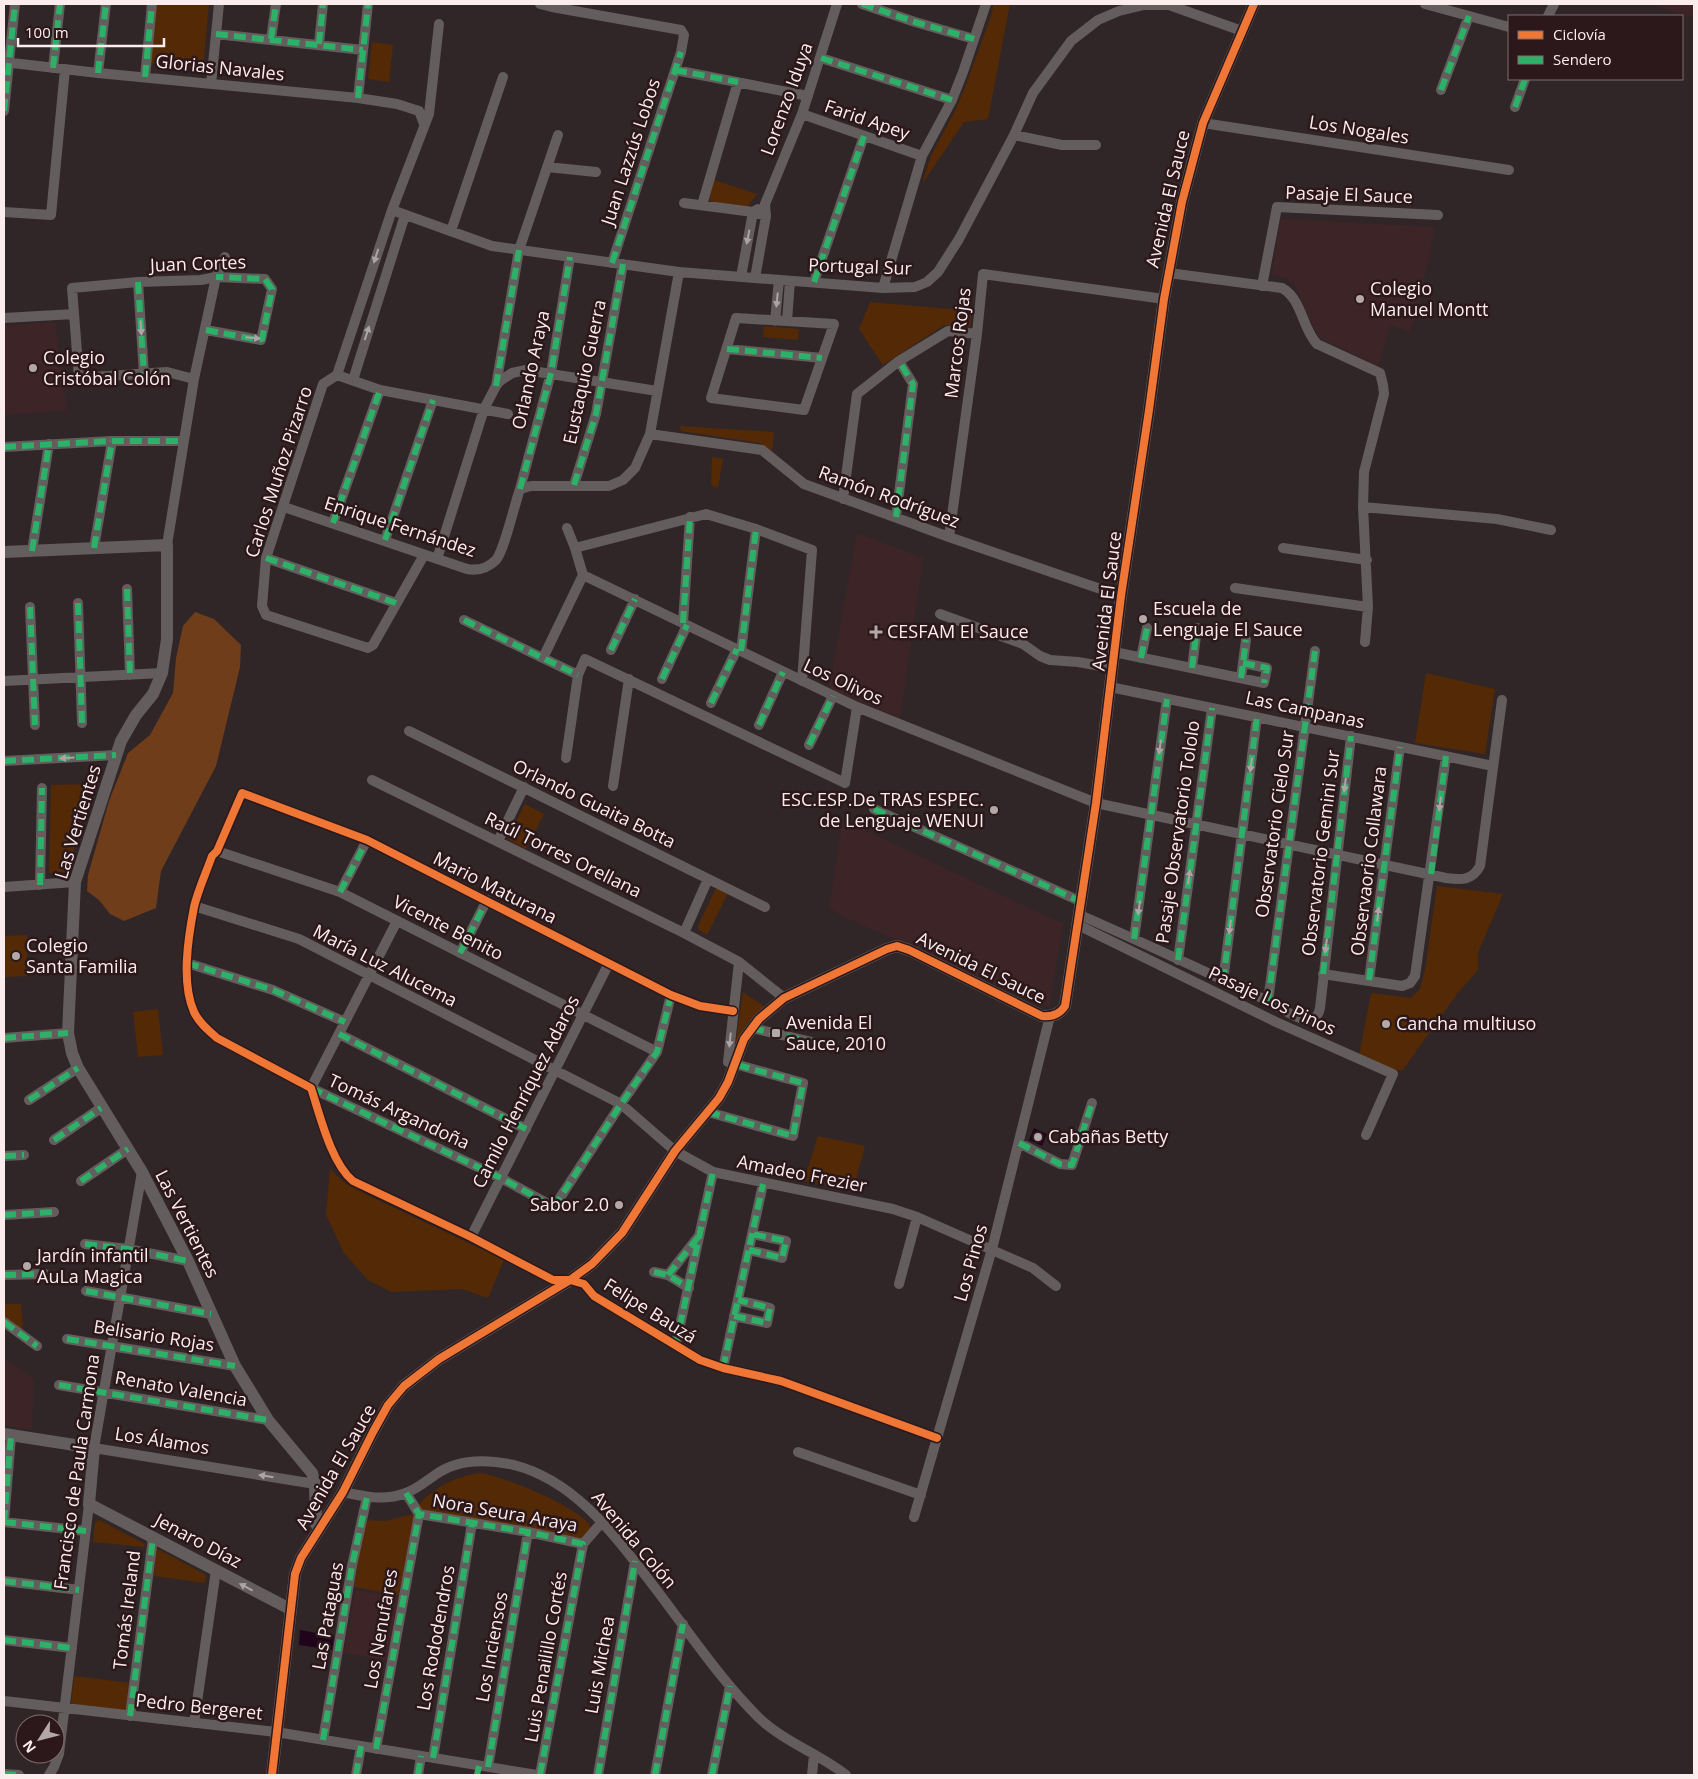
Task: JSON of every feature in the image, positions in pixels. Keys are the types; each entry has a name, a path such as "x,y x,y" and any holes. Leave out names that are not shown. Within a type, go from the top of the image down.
{"street":[{"path":"4,111 9,15 15,4"},
{"path":"53,68 60,4"},
{"path":"98,73 106,4"},
{"path":"145,77 152,4"},
{"path":"211,84 219,4"},
{"path":"271,39 276,4"},
{"path":"319,44 322,4"},
{"path":"358,98 368,4"},
{"name":"Juan Lazzús Lobos","path":"540,4 681,30 684,35 681,52 612,263"},
{"name":"Lorenzo Iduya","path":"755,278 766,216 765,204 802,114 837,4"},
{"path":"862,4 974,39"},
{"path":"883,288 922,156 952,100 986,4"},
{"name":"Avenida El Sauce","path":"272,1775 295,1574 301,1558 343,1492 388,1405 404,1386 439,1359 570,1280 592,1264 622,1233 676,1151 724,1090 744,1039 766,1012 784,998 887,948 897,946 910,950 1042,1016 1050,1016 1060,1012 1067,1002 1096,803 1121,596 1164,299 1182,202 1203,123 1254,4"},
{"path":"1425,4 1508,27"},
{"name":"Portugal Sur","path":"392,210 492,246 519,250 679,272 883,288 915,287 927,282 938,272 959,239 1014,135 1033,93 1071,40 1088,26 1120,11 1144,5 1169,5 1242,31"},
{"path":"1441,90 1469,16"},
{"name":"Carlos Muñoz Pizarro","path":"424,555 373,645 368,648 266,615 262,606 266,558 323,384 337,375 392,210 428,114 439,24"},
{"path":"216,34 363,50"},
{"path":"821,58 952,100"},
{"name":"Glorias Navales","path":"6,62 98,73 358,98 397,104 418,111 424,124"},
{"path":"4,212 51,215 65,69"},
{"name":"Farid Apey","path":"675,70 808,96"},
{"path":"451,231 503,77"},
{"path":"1514,107 1525,80"},
{"path":"702,205 738,82"},
{"name":"Farid Apey","path":"802,114 922,156"},
{"name":"Los Nogales","path":"1203,123 1509,170"},
{"path":"496,386 519,250 558,135"},
{"path":"1014,135 1062,145 1096,145"},
{"path":"814,282 864,136"},
{"path":"548,167 596,172"},
{"path":"684,203 753,212 766,216"},
{"path":"741,277 753,212 765,204"},
{"name":"Pasaje El Sauce","path":"1262,286 1277,207 1438,215"},
{"path":"353,380 405,215"},
{"name":"Las Vertientes","path":"225,257 216,277 194,379 167,545 167,639 162,672 153,694 136,715 121,740 75,882 68,1033 72,1054 78,1068 142,1172 188,1261 235,1366 268,1420 312,1473 316,1524 319,1528"},
{"name":"Orlando Araya","path":"520,489 551,373 570,257"},
{"name":"Eustaquio Guerra","path":"574,485 596,414 624,264"},
{"path":"520,489 531,486 602,486 623,480 636,468 650,434 679,272"},
{"name":"Marcos Rojas","path":"949,536 977,334 983,274 1164,299"},
{"path":"1169,274 1278,287 1289,293 1294,300 1310,336 1317,344 1380,373 1384,394 1364,472 1363,507 1368,607 1365,642"},
{"name":"Juan Cortes","path":"74,314 72,288 138,282 201,280 216,277 266,279 272,288 262,339 206,330"},
{"path":"775,320 779,280"},
{"path":"787,321 790,280"},
{"path":"138,282 144,374"},
{"path":"4,318 74,314 79,378 167,372 194,379"},
{"path":"736,318 787,321 834,324 804,410 711,398 728,349 736,318"},
{"path":"843,499 857,394 899,361 948,331 977,334"},
{"path":"728,349 822,358"},
{"path":"896,517 913,384 899,361"},
{"path":"436,559 484,409 496,386 506,376 519,371 551,373 657,391"},
{"path":"337,375 380,390 508,414"},
{"path":"333,523 380,390"},
{"path":"385,540 432,400"},
{"name":"Ramón Rodríguez","path":"650,434 762,450 804,484 1121,596"},
{"path":"94,548 112,441"},
{"path":"4,447 112,441 183,441"},
{"path":"32,551 49,444"},
{"name":"Enrique Fernández","path":"284,507 472,570 482,569 492,564 499,556 520,489"},
{"path":"1363,507 1497,519 1551,530"},
{"path":"576,548 706,514 756,529 812,550 802,681"},
{"path":"662,679 685,624 690,517"},
{"path":"543,658 583,574 576,548 567,528"},
{"path":"711,703 739,650 756,529"},
{"path":"4,552 167,545"},
{"path":"1283,548 1367,560"},
{"path":"266,558 396,603"},
{"name":"Los Olivos","path":"583,574 857,707 1096,803 1446,878 1462,880 1472,876 1480,866 1502,700"},
{"path":"1235,588 1368,607"},
{"path":"127,589 130,675"},
{"path":"611,650 635,600"},
{"path":"78,603 82,723"},
{"path":"30,607 35,726"},
{"path":"940,614 1023,644 1040,656 1050,660 1078,662 1112,668"},
{"path":"464,620 578,675"},
{"path":"1141,658 1147,628"},
{"path":"1192,668 1197,628"},
{"path":"1241,678 1246,640"},
{"path":"1114,652 1264,683 1266,668 1243,663"},
{"name":"Observatorio Cielo Sur","path":"1268,1001 1314,652"},
{"path":"566,758 578,675 585,660 845,783 857,707"},
{"path":"4,681 162,672"},
{"path":"759,725 783,672"},
{"path":"614,786 628,679"},
{"name":"Las Campanas","path":"1110,687 1493,766"},
{"path":"809,745 833,696"},
{"path":"1134,939 1167,699"},
{"name":"Pasaje Observatorio Tololo","path":"1178,960 1212,708"},
{"path":"1223,980 1257,717"},
{"name":"Orlando Guaita Botta","path":"408,731 765,907"},
{"name":"Observatorio Gemini Sur","path":"1268,1001 1306,1020 1314,1018 1319,1012 1351,736"},
{"name":"Observaorio Collawara","path":"1370,980 1400,746"},
{"path":"4,761 116,756"},
{"path":"1323,974 1402,986 1413,980 1417,973 1446,756"},
{"name":"Raúl Torres Orellana","path":"372,780 684,933 739,962 784,998"},
{"path":"498,841 524,787"},
{"path":"40,885 42,788"},
{"name":"Mario Maturana","path":"242,793 367,840 671,995 700,1006 733,1011"},
{"name":"Tomás Argandoña","path":"242,793 218,851 212,856 194,906 187,962 190,999 195,1014 204,1027 217,1038 311,1088 501,1178 554,1207 621,1104"},
{"path":"874,809 1082,902"},
{"path":"340,892 367,840"},
{"name":"Vicente Benito","path":"218,851 340,892 657,1052"},
{"path":"684,933 708,880"},
{"path":"4,887 75,882"},
{"path":"460,953 487,900"},
{"name":"María Luz Alucema","path":"194,906 299,939 554,1071"},
{"path":"1079,920 1134,939 1268,1001"},
{"name":"Pasaje Los Pinos","path":"1079,920 1276,1022 1393,1074 1366,1135"},
{"path":"311,1088 397,921"},
{"path":"187,962 273,990 345,1022"},
{"name":"Camilo Henríquez Adaros","path":"471,1236 609,962"},
{"path":"708,1112 793,1136 803,1083 728,1062 739,962"},
{"path":"621,1104 657,1052 671,995"},
{"name":"Los Pinos","path":"914,1517 992,1249 1050,1016"},
{"path":"752,1028 812,1042"},
{"path":"4,1038 68,1033"},
{"path":"339,1034 526,1129"},
{"path":"29,1100 78,1068"},
{"name":"Amadeo Frezier","path":"554,1071 621,1104 676,1151 713,1172 763,1184 893,1208 1033,1268 1056,1286"},
{"name":"Felipe Bauzá","path":"311,1088 336,1160 348,1176 360,1184 471,1236 553,1280 570,1280 584,1284 594,1296 700,1360 723,1368 781,1380 937,1438"},
{"path":"1019,1143 1060,1164 1072,1165 1092,1103"},
{"path":"54,1140 101,1108"},
{"path":"81,1181 128,1149"},
{"path":"4,1156 24,1154"},
{"name":"Francisco de Paula Carmona","path":"49,1775 59,1754 94,1448 142,1172"},
{"path":"676,1344 713,1172"},
{"path":"723,1368 763,1184"},
{"path":"4,1215 54,1212"},
{"path":"899,1284 916,1217"},
{"path":"668,1276 701,1233"},
{"path":"748,1250 782,1258 786,1241 752,1234"},
{"path":"85,1244 128,1249 188,1261"},
{"path":"654,1272 668,1276 689,1288"},
{"path":"4,1275 45,1274"},
{"path":"86,1291 211,1314"},
{"path":"734,1316 767,1323 770,1308 738,1300"},
{"path":"4,1322 37,1346"},
{"name":"Belisario Rojas","path":"68,1338 235,1366"},
{"name":"Renato Valencia","path":"59,1385 268,1420"},
{"path":"7,1435 4,1522 86,1531"},
{"name":"Los Álamos","path":"7,1435 314,1484"},
{"path":"798,1452 921,1495"},
{"name":"Avenida Colón","path":"343,1492 367,1497 386,1498 406,1493 421,1486 434,1475 453,1464 478,1461 502,1463 529,1470 553,1482 581,1500 602,1522 635,1561 730,1686 771,1728 846,1775"},
{"name":"Nora Seura Araya","path":"406,1493 419,1514 528,1532 583,1544 602,1522"},
{"name":"Las Pataguas","path":"323,1740 352,1566 367,1497"},
{"name":"Jenaro Díaz","path":"89,1504 290,1609"},
{"name":"Los Nenufares","path":"376,1749 419,1514"},
{"name":"Los Rododendros","path":"433,1758 472,1523"},
{"name":"Los Inciensos","path":"481,1769 528,1532"},
{"name":"Tomás Ireland","path":"130,1716 153,1538"},
{"name":"Luis Penailillo Cortés","path":"539,1775 583,1544"},
{"name":"Luis Michea","path":"598,1775 635,1561"},
{"path":"194,1723 216,1570"},
{"path":"4,1582 79,1590"},
{"path":"655,1775 682,1624"},
{"path":"4,1640 72,1648"},
{"path":"712,1775 730,1686"},
{"name":"Pedro Bergeret","path":"4,1701 276,1732 433,1758 481,1769 539,1775"},
{"path":"356,1775 361,1746"},
{"path":"812,1775 814,1755"},
{"path":"418,1775 421,1756"},
{"path":"4,1774 19,1775"}],"shaded area":[{"path":"156,4 209,4 203,69 150,63"},
{"path":"994,4 1010,4 988,119 964,122 922,184 931,156 956,109 967,82"},
{"path":"1652,4 1694,4 1694,18"},
{"path":"372,42 393,45 389,82 368,79"},
{"path":"714,180 757,194 747,207 709,201"},
{"name":"Colegio Manuel Montt","path":"1280,219 1435,227 1416,317 1409,332 1390,325 1378,366 1318,336 1294,284 1286,278 1272,274"},
{"path":"870,302 972,311 970,327 944,325 883,365 859,329"},
{"name":"Colegio Cristóbal Colón","path":"55,322 67,410 4,415 4,326"},
{"path":"764,326 799,329 798,340 763,337"},
{"path":"680,426 774,432 772,451 760,443 681,431"},
{"path":"712,457 723,459 718,488 711,485"},
{"name":"CESFAM El Sauce","path":"857,533 923,558 900,718 829,688"},
{"path":"195,612 214,619 241,645 240,667 216,766 161,871 156,908 124,921 110,914 99,900 87,891 88,875 109,801 128,753 150,735 173,693 176,658 183,626"},
{"path":"1426,673 1495,689 1485,754 1415,743"},
{"path":"94,784 67,872 49,873 51,785"},
{"path":"525,804 544,814 526,849 507,839"},
{"path":"843,820 1063,924 1049,1008 840,915 829,907"},
{"path":"1437,886 1503,894 1478,953 1478,970 1457,994 1402,1071 1380,1066 1359,1056 1371,993 1411,998 1420,989 1425,970"},
{"path":"716,888 728,893 707,935 699,930 698,926"},
{"name":"Colegio Santa Familia","path":"27,935 27,976 5,977 5,936"},
{"path":"743,992 765,1007 745,1027 734,1053"},
{"path":"158,1009 163,1055 138,1057 133,1012"},
{"name":"Cabañas Betty","path":"1034,1128 1047,1134 1042,1146 1029,1140"},
{"path":"818,1136 865,1146 853,1190 804,1181"},
{"path":"330,1169 345,1183 361,1192 504,1260 488,1298 462,1289 392,1292 368,1280 344,1253 326,1215"},
{"path":"4,1304 21,1304 23,1331 4,1318"},
{"path":"4,1358 34,1379 32,1430 4,1425"},
{"path":"480,1473 522,1486 557,1502 584,1519 591,1527 582,1539 423,1513 417,1507 430,1494 445,1484 462,1477"},
{"path":"414,1514 399,1595 354,1587 364,1520 385,1521"},
{"path":"99,1520 145,1544 144,1547 93,1542 95,1522"},
{"path":"156,1548 206,1575 205,1583 154,1576"},
{"path":"355,1590 399,1597 389,1661 344,1653"},
{"path":"300,1630 334,1636 332,1650 299,1645"},
{"path":"74,1676 130,1683 127,1711 71,1704"}],"marked path":[{"path":"4,111 15,4"},
{"path":"53,68 60,4"},
{"path":"98,73 106,4"},
{"path":"145,77 152,4"},
{"path":"271,39 276,4"},
{"path":"319,44 323,4"},
{"path":"358,98 368,4"},
{"path":"862,4 974,39"},
{"path":"1441,90 1469,16"},
{"path":"216,34 363,50"},
{"path":"612,263 681,52"},
{"path":"821,58 952,100"},
{"path":"675,70 738,82"},
{"path":"1515,107 1525,80"},
{"path":"814,282 864,136"},
{"path":"496,386 519,250"},
{"path":"520,489 551,373 570,257"},
{"path":"574,485 596,414 623,264"},
{"path":"206,330 262,339 272,289 265,279 216,277"},
{"path":"138,282 144,374"},
{"path":"727,349 822,358"},
{"path":"896,517 913,384 899,361"},
{"path":"333,523 380,390"},
{"path":"385,540 433,400"},
{"path":"4,447 112,441 183,441"},
{"path":"94,548 112,441"},
{"path":"32,551 49,444"},
{"path":"683,623 690,517"},
{"path":"741,651 756,529"},
{"path":"266,558 396,603"},
{"path":"127,589 130,675"},
{"path":"611,650 635,599"},
{"path":"78,603 82,723"},
{"path":"30,607 35,725"},
{"path":"464,620 578,675"},
{"path":"662,679 687,625"},
{"path":"1141,658 1147,628"},
{"path":"1192,668 1197,628"},
{"path":"1241,678 1246,640"},
{"path":"711,703 737,649"},
{"path":"1268,1001 1315,651"},
{"path":"1243,663 1267,668 1264,683"},
{"path":"759,725 783,672"},
{"path":"809,745 833,696"},
{"path":"1134,939 1167,699"},
{"path":"1178,960 1212,708"},
{"path":"1223,981 1257,717"},
{"path":"1323,974 1351,736"},
{"path":"1369,980 1400,747"},
{"path":"4,761 116,755"},
{"path":"1431,874 1446,756"},
{"path":"40,885 42,788"},
{"path":"874,809 1082,902"},
{"path":"340,892 367,840"},
{"path":"460,953 487,900"},
{"path":"187,963 273,990 345,1022"},
{"path":"311,1088 501,1178 554,1207 657,1052 671,995"},
{"path":"752,1028 812,1042"},
{"path":"4,1038 68,1033"},
{"path":"339,1034 526,1129"},
{"path":"708,1112 793,1136 803,1083 734,1064"},
{"path":"29,1100 78,1068"},
{"path":"1019,1143 1060,1164 1072,1165 1092,1103"},
{"path":"54,1140 101,1108"},
{"path":"81,1181 128,1149"},
{"path":"4,1156 24,1155"},
{"path":"676,1344 713,1172"},
{"path":"723,1368 763,1184"},
{"path":"4,1215 54,1212"},
{"path":"749,1250 782,1258 786,1241 752,1234"},
{"path":"668,1275 699,1236"},
{"path":"85,1244 128,1249 188,1261"},
{"path":"654,1272 668,1275 689,1288"},
{"path":"4,1275 45,1274"},
{"path":"86,1291 211,1314"},
{"path":"734,1316 767,1323 770,1308 738,1300"},
{"path":"4,1322 37,1346"},
{"path":"67,1339 235,1366"},
{"path":"59,1385 268,1420"},
{"path":"4,1522 11,1436"},
{"path":"406,1493 419,1514 528,1532 583,1544 540,1775"},
{"path":"323,1740 352,1566 367,1497"},
{"path":"376,1749 419,1514"},
{"path":"4,1522 86,1531"},
{"path":"433,1758 472,1523"},
{"path":"488,1767 528,1532"},
{"path":"130,1716 153,1538"},
{"path":"598,1775 635,1561"},
{"path":"4,1581 79,1590"},
{"path":"655,1775 683,1624"},
{"path":"4,1640 72,1648"},
{"path":"712,1775 730,1686"},
{"path":"356,1775 361,1746"},
{"path":"418,1775 421,1756"},
{"path":"477,1775 479,1766"},
{"path":"4,1774 19,1775"}],"cycle path":[{"path":"272,1775 295,1574 301,1558 343,1492 388,1405 404,1386 439,1359 570,1280 592,1264 622,1233 675,1151 719,1098 728,1082 744,1039 759,1019 784,998 897,946 909,950 1042,1016 1055,1014 1065,1006 1096,803 1121,596 1164,299 1182,202 1203,123 1254,4"},
{"path":"733,1011 700,1006 671,995 367,840 242,793 217,851 212,856 194,907 187,974 190,1000 196,1016 217,1038 311,1088 332,1151 338,1163 353,1181 471,1237 553,1280 570,1280 584,1284 594,1296 700,1360 723,1368 781,1381 937,1438"}],"place":[{"name":"Colegio Manuel Montt","path":"1360,299"},
{"name":"Colegio Cristóbal Colón","path":"33,368"},
{"name":"Escuela de Lenguaje El Sauce","path":"1143,619"},
{"name":"CESFAM El Sauce","path":"876,632"},
{"name":"ESC.ESP.De TRAS ESPEC. de Lenguaje WENUI","path":"994,810"},
{"name":"Colegio Santa Familia","path":"16,956"},
{"name":"Cancha multiuso","path":"1386,1024"},
{"name":"Avenida El Sauce, 2010","path":"776,1033"},
{"name":"Cabañas Betty","path":"1038,1137"},
{"name":"Sabor 2.0","path":"619,1205"},
{"name":"Jardín infantil AuLa Magica","path":"27,1266"}]}
